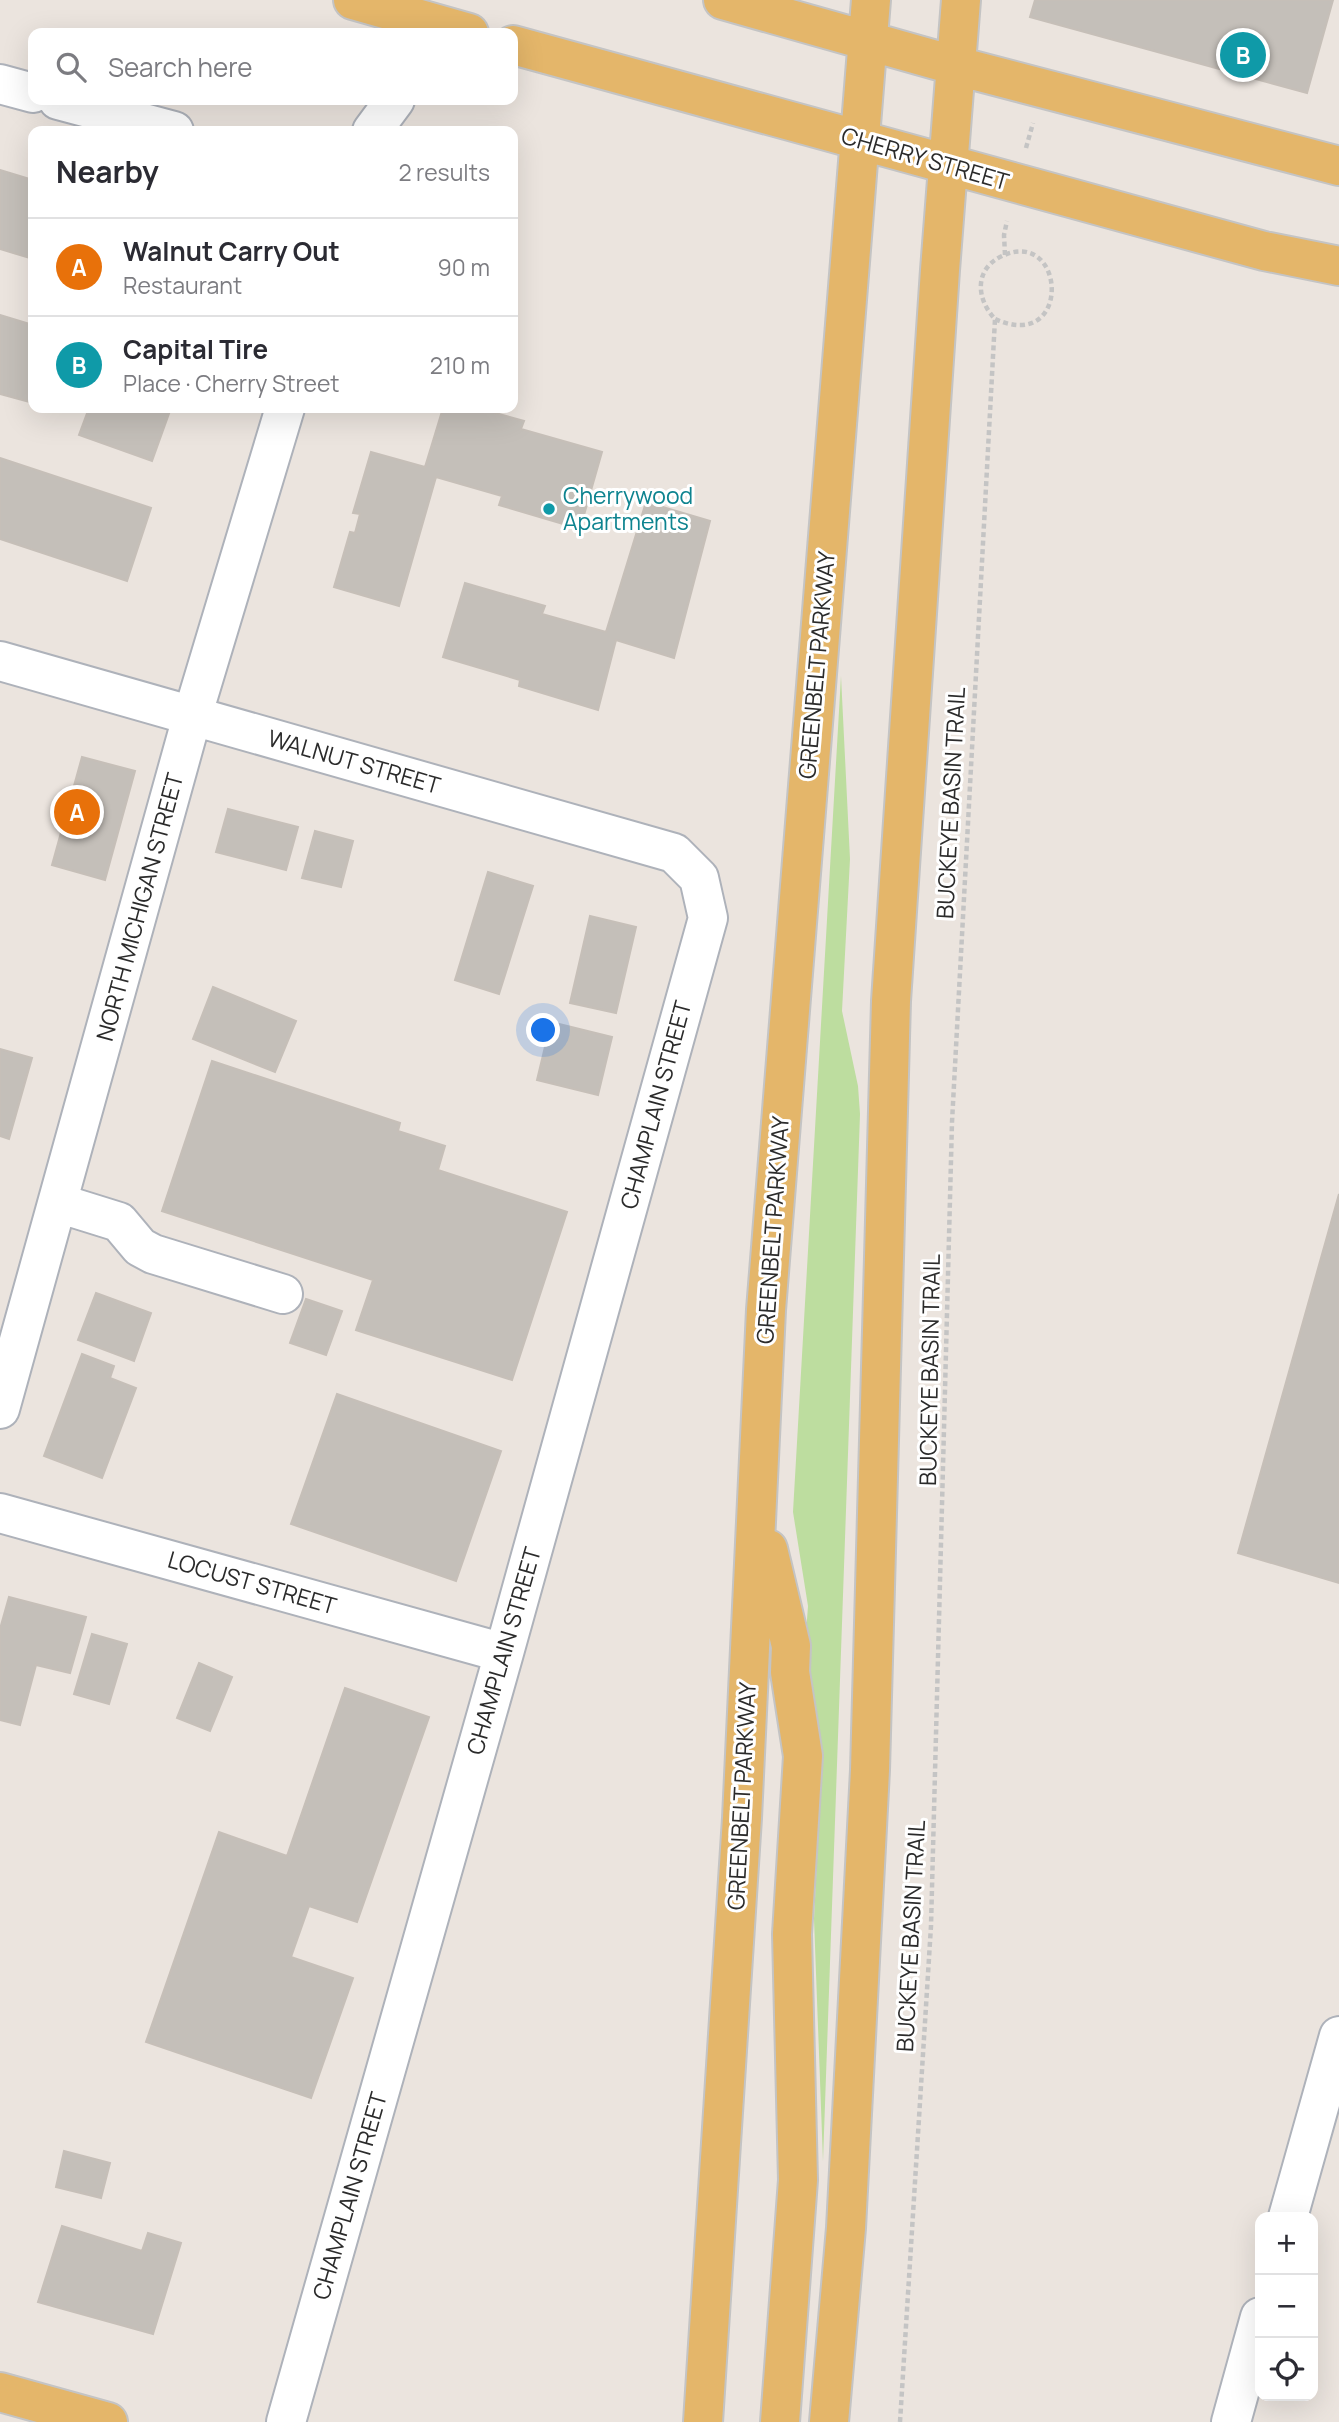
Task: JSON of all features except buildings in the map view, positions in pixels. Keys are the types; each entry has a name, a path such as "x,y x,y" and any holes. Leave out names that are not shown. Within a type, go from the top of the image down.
{"main road":[{"path":"354,0 452,28"},
{"path":"723,0 957,66 1339,166"},
{"name":"GREENBELT PARKWAY","path":"703,2422 740,1846 766,1310 872,0"},
{"path":"829,2422 845,2228 870,1770 891,1002 940,270 961,0"},
{"name":"CHERRY STREET","path":"518,46 1264,251 1339,266"},
{"path":"757,1502 791,1646 790,1672 803,1756 792,1934 798,2180 779,2422"},
{"path":"0,2392 108,2422"}],"street":[{"path":"0,84 28,92"},
{"path":"77,105 155,126"},
{"path":"376,126 391,105"},
{"name":"NORTH MICHIGAN STREET","path":"0,1409 192,717 283,413"},
{"name":"WALNUT STREET","path":"0,661 674,853 699,878"},
{"name":"CHAMPLAIN STREET","path":"286,2422 504,1653 708,918 699,878"},
{"path":"58,1203 119,1222 140,1247 153,1254 283,1294"},
{"name":"LOCUST STREET","path":"0,1513 504,1653"},
{"path":"1289,2212 1339,2036"},
{"path":"1231,2422 1255,2335"}],"path":[{"name":"BUCKEYE BASIN TRAIL","path":"900,2422 931,1926 953,1109 995,319 982,300 980,291 985,269 994,260 1011,253 1037,258 1051,277 1054,289 1048,308 1031,323 1013,326 995,319"}],"green space":[{"path":"841,676 850,859 842,1011 858,1086 860,1114 823,2161 814,1919 822,1761 804,1660 808,1606 793,1512"}],"place":[{"name":"Capital Tire","path":"1243,55"},
{"name":"Cherrywood Apartments","path":"549,509"},
{"name":"Walnut Carry Out","path":"77,812"}]}
